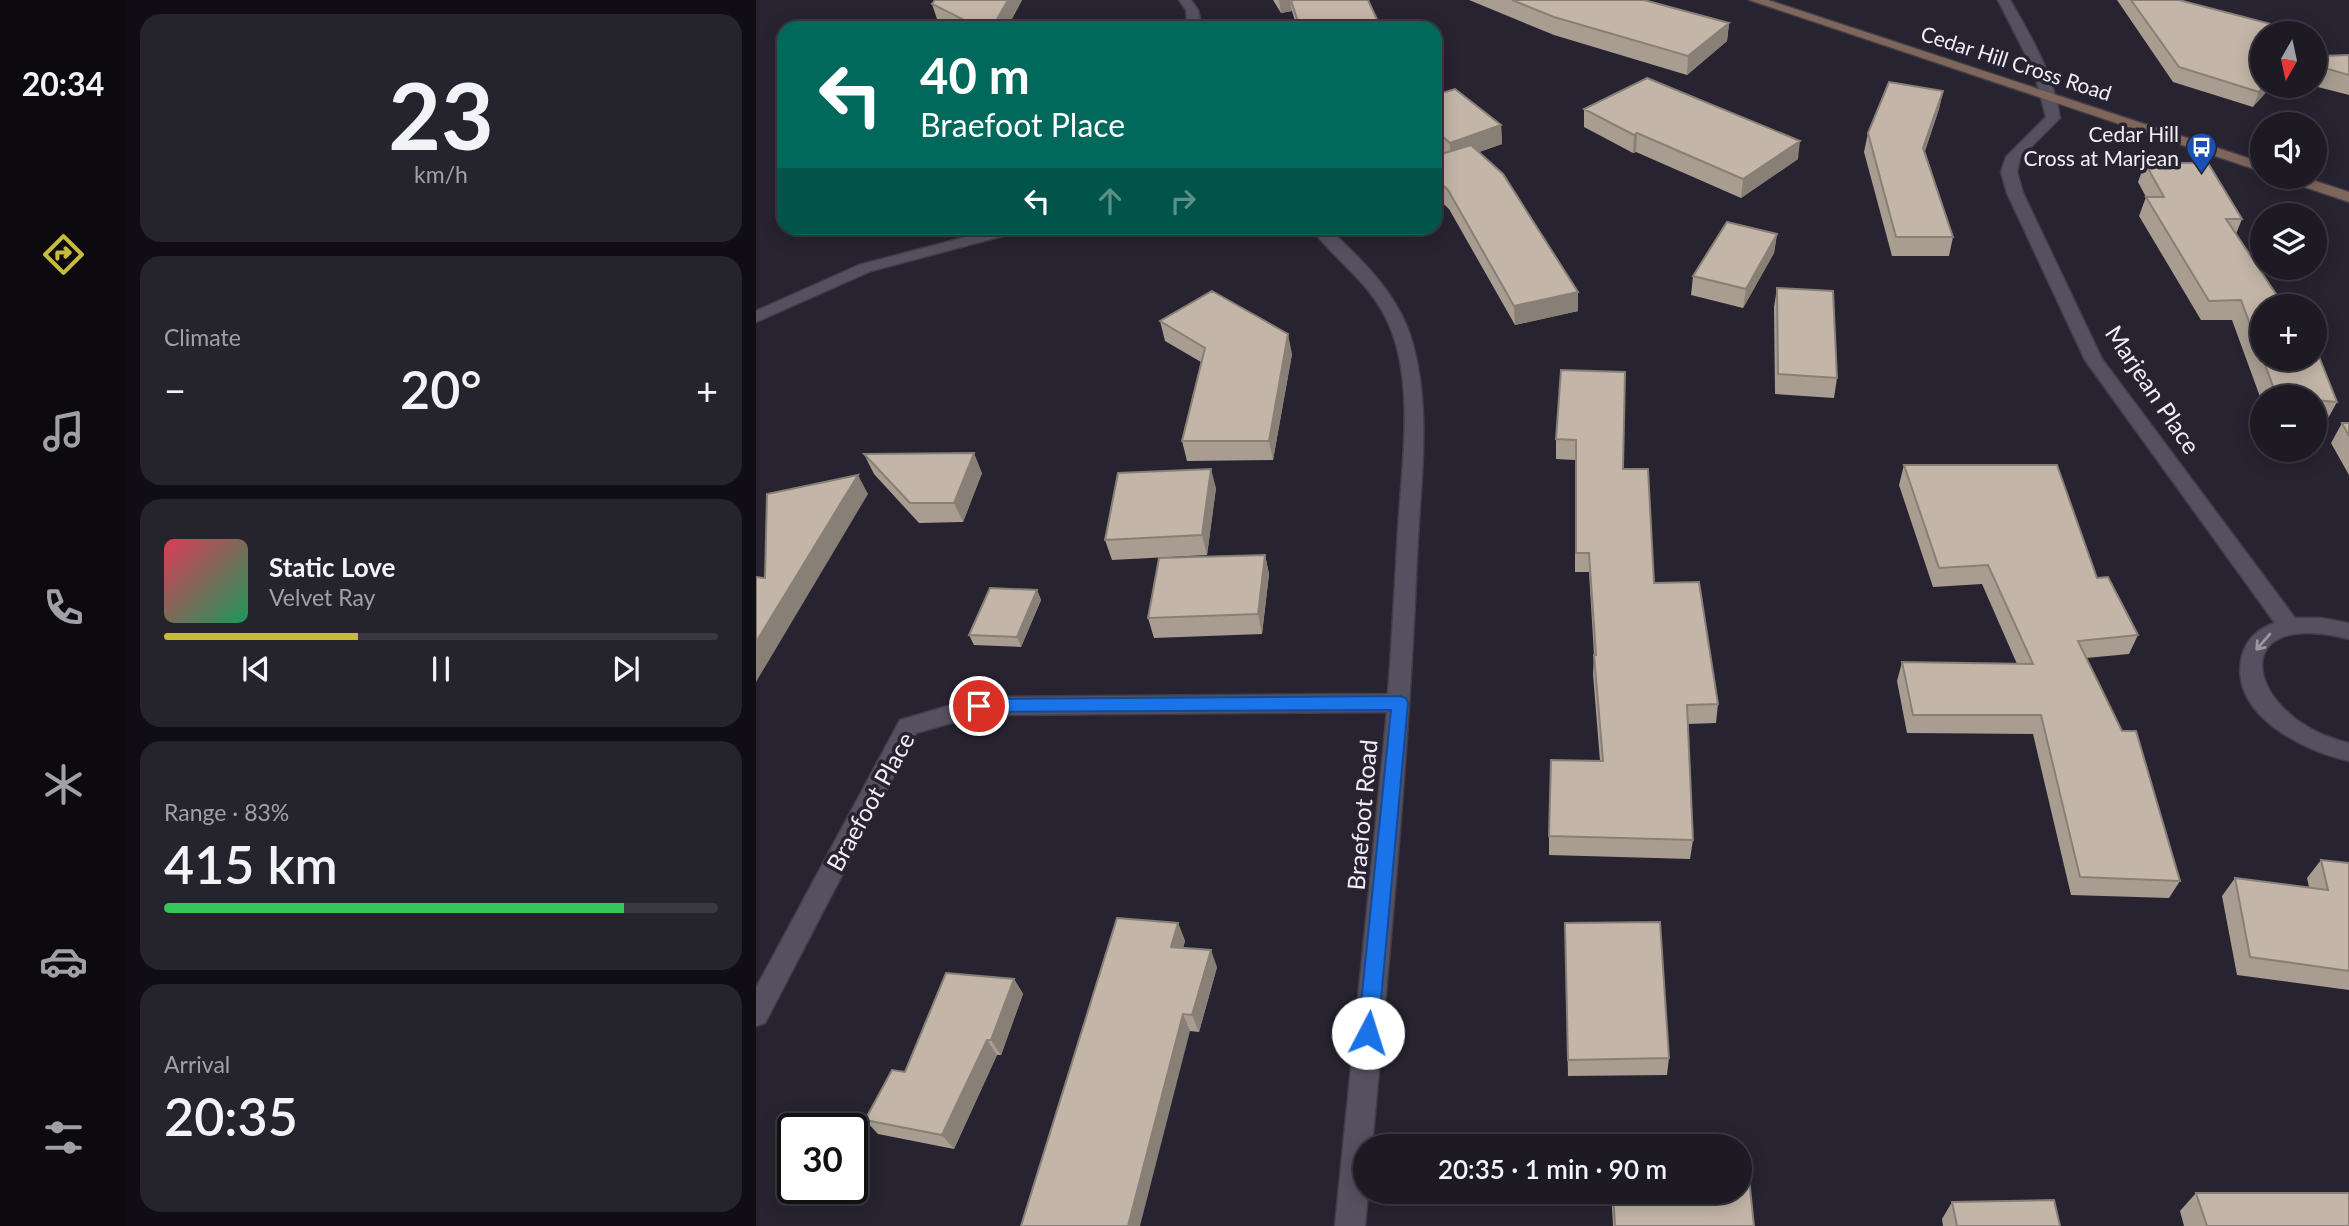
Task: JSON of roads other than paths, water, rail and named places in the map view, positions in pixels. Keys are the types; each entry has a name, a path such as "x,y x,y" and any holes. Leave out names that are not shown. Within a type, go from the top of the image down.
{"main road":[{"name":"Cedar Hill Cross Road","path":"1755,0 2250,164"},
{"path":"2325,189 2349,197"}],"street":[{"path":"1185,0 1192,10 1194,21"},
{"path":"2004,0 2033,52 2051,97"},
{"name":"Marjean Place","path":"2051,97 2053,118 2012,158 2009,172 2015,193 2094,360 2289,626"},
{"path":"756,317 865,268 990,235"},
{"name":"Braefoot Road","path":"1327,235 1379,293 1401,333 1413,388 1400,703 1350,1226"},
{"path":"2349,631 2316,624 2289,626 2269,634 2256,647 2251,664 2255,684 2266,705 2286,724 2311,740 2349,752"},
{"name":"Braefoot Place","path":"756,1014 908,726 979,706 1400,703"}],"place":[{"name":"Cedar Hill Cross at Marjean","path":"2202,174"}]}
